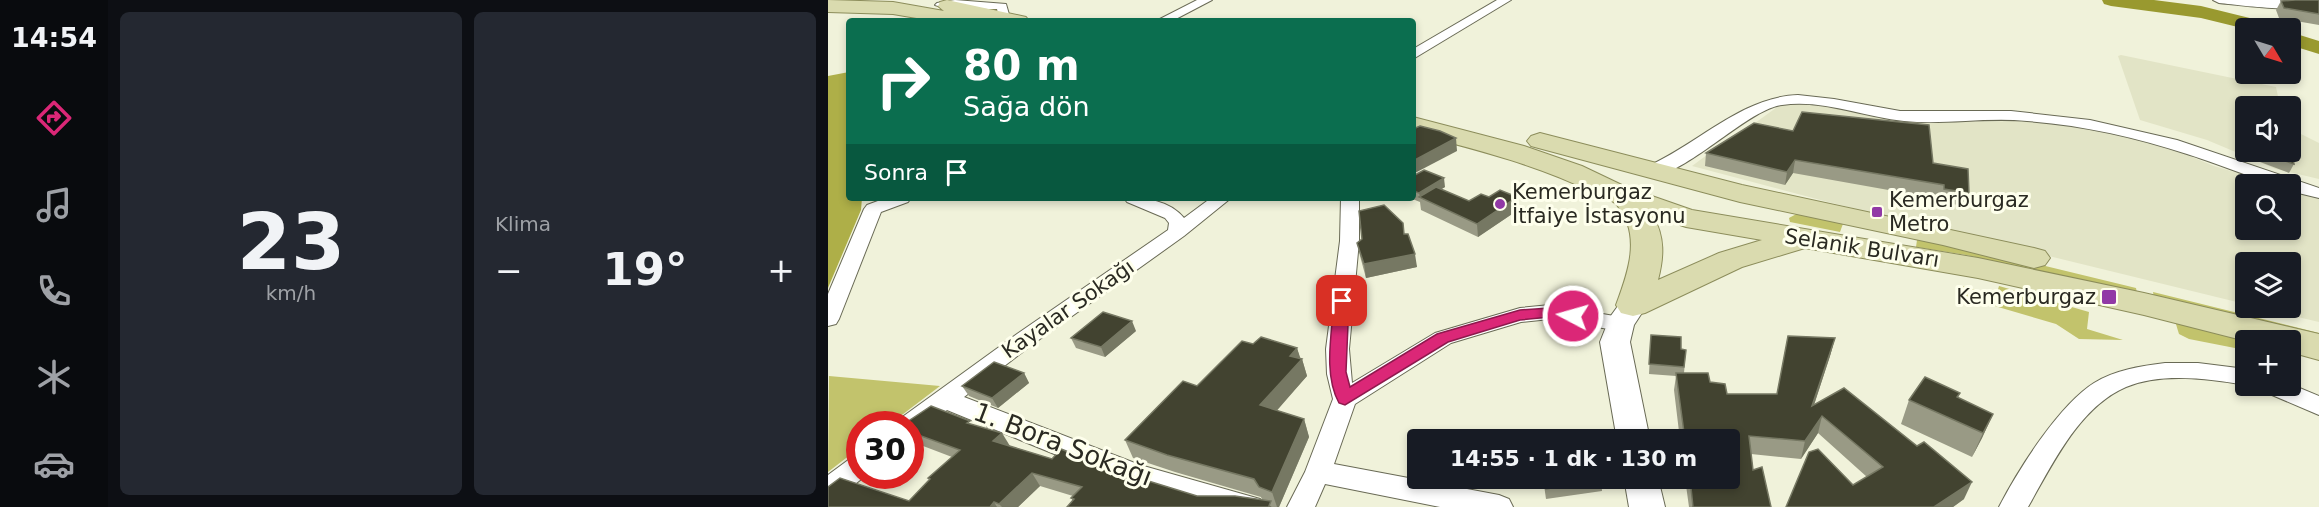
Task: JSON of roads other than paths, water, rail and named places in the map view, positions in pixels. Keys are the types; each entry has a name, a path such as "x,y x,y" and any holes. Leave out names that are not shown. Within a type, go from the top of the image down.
{"main road":[{"path":"828,1 834,0"},
{"path":"896,0 1004,11"},
{"path":"828,6 893,8 951,18"},
{"name":"Selanik Bulvarı","path":"1416,113 1538,140 1740,193 1943,236 2319,328"},
{"name":"Selanik Bulvarı","path":"1416,126 1515,152 1572,172 1626,197 1686,218 1978,268 2144,304 2319,347"},
{"path":"1626,314 1643,274 1647,250 1644,228 1626,197 1631,185 1638,178 1652,171"},
{"path":"1626,314 1740,216 1747,204 1740,193"},
{"path":"1803,207 1784,212 1781,219 1786,227 1811,240"},
{"path":"1626,314 1715,265 1768,246 1811,240"}],"street":[{"path":"1168,18 1206,0"},
{"path":"1416,53 1504,0"},
{"path":"2227,0 2280,5 2310,3 2308,0"},
{"path":"1652,171 1683,156 1770,102 1793,100 1815,101 1904,116 1951,118 2024,116 2104,127 2194,151 2255,174"},
{"path":"2301,188 2319,193"},
{"path":"828,319 873,209 894,201"},
{"path":"1139,201 1171,214 1178,223 1177,232"},
{"name":"Kayalar Sokağı","path":"924,415 1025,339 1218,201"},
{"path":"1345,399 1338,372 1339,325 1352,222 1350,201"},
{"path":"1301,507 1318,472 1330,433 1345,399 1443,338 1520,315 1550,312 1626,314 1615,342 1632,429"},
{"path":"2013,507 2056,439 2088,400 2116,381 2149,374 2187,371 2235,374"},
{"path":"2296,396 2319,406"},
{"name":"1. Bora Sokağı","path":"945,399 1135,474 1225,502 1250,507"},
{"path":"1318,472 1499,507"},
{"path":"828,490 846,476"},
{"path":"1643,489 1647,507"}],"waterway":[{"path":"2111,0 2201,12 2235,20"},
{"path":"2301,42 2319,48"}],"place":[{"name":"Kemerburgaz İtfaiye İstasyonu","path":"1500,204"},
{"name":"Kemerburgaz Metro","path":"1877,212"},
{"name":"Kemerburgaz","path":"2109,297"}]}
